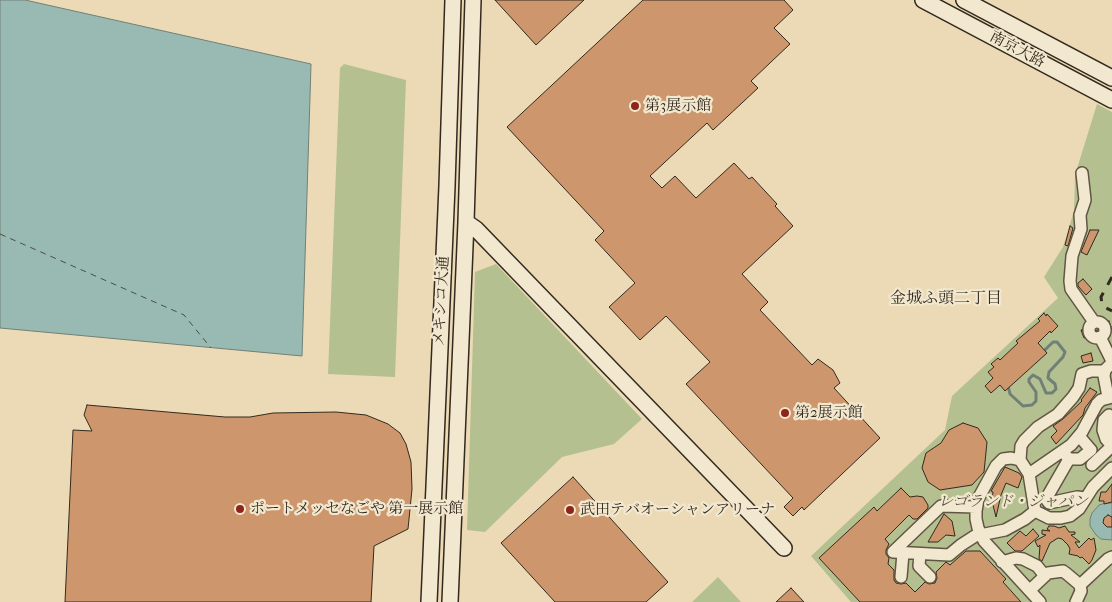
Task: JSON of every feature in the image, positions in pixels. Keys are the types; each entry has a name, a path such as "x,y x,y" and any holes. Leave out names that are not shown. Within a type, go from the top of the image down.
{"street":[{"name":"メキシコ大通","path":"429,602 448,186 453,0"},
{"name":"メキシコ大通","path":"450,602 473,0"},
{"name":"南京大路","path":"923,0 1112,100"},
{"name":"南京大路","path":"964,0 1112,78"},
{"path":"1082,173 1085,200 1080,215 1081,229 1072,256 1070,281 1071,289 1094,322 1089,326 1089,332 1095,338 1100,337 1110,365 1104,376 1110,397 1101,400 1097,404 1066,455 1055,484 1046,499 1049,503 1080,496 1085,498"},
{"path":"466,222 483,236 784,548"},
{"path":"1035,511 1029,474 1020,460 1021,446 1024,440 1038,427 1058,414 1073,397 1079,388 1082,374 1110,365"},
{"path":"1035,511 1049,518 1066,518 1075,513 1085,498 1110,470 1096,461 1112,446 1106,439 1103,430 1104,420 1109,416 1111,417 1110,428 1112,437"},
{"path":"1029,474 1066,455 1080,459 1091,451 1079,436"},
{"path":"1020,460 1011,458 999,461 980,493 976,507 978,528 987,546 1040,602"},
{"path":"1055,484 1063,492 1066,499"},
{"path":"976,507 941,506 893,552 949,555 975,536 1005,530 1035,511"},
{"path":"900,577 903,553"},
{"path":"920,554 919,566 930,577"},
{"path":"1002,562 1016,558 1023,559 1037,566 1045,576"},
{"path":"1076,602 1080,595 1080,585 1108,559 1112,558"},
{"path":"1030,590 1048,573 1062,571 1080,585"}],"green space":[{"path":"344,64 406,80 395,377 328,374 340,68"},
{"name":"レゴランド・ジャパン","path":"1097,104 1112,112 1112,602 851,602 811,556 945,430 952,396 1058,298 1044,277 1063,247 1074,211 1075,175"},
{"path":"496,264 642,419 614,444 562,457 485,532 467,530 475,272"},
{"path":"718,577 741,602 692,602"}],"water":[{"path":"0,0 25,0 311,64 302,356 0,328"},
{"path":"1112,503 1112,540 1101,539 1090,526 1092,513 1099,505"}],"building":[{"path":"495,0 584,0 536,45"},
{"path":"643,0 784,0 793,10 774,28 790,44 751,81 758,88 713,130 707,123 650,176 662,188 675,176 696,198 734,163 749,179 752,177 777,204 775,206 793,226 742,274 768,302 760,310 812,365 818,359 833,370 840,383 834,388 880,438 804,510 802,507 793,516 784,507 793,498 686,384 710,362 666,316 640,340 609,307 635,283 595,240 604,231 507,127"},
{"path":"1070,226 1073,228 1068,246 1065,245"},
{"path":"1090,230 1099,230 1087,255 1081,252"},
{"path":"1083,279 1092,289 1086,295 1078,286 1078,283"},
{"path":"1044,313 1058,326 1038,343 1047,353 1005,391 1000,385 991,393 985,386 993,378 988,372 994,367 991,364 998,358 1000,360 1018,343 1016,341 1040,321 1038,319"},
{"path":"1109,321 1112,330 1106,332 1097,330 1093,336 1084,338 1081,330 1089,327 1099,328 1101,323"},
{"path":"1091,353 1093,361 1083,363 1081,356"},
{"path":"1090,388 1097,392 1085,408 1083,415 1056,444 1051,437 1057,431 1053,426 1082,401"},
{"name":"ポートメッセなごや 第一展示館","path":"87,405 225,417 250,417 273,413 336,412 366,415 388,424 400,433 406,444 411,462 412,489 408,529 374,546 371,602 65,602 73,430 92,431 84,415"},
{"path":"963,423 978,428 987,442 984,472 972,485 940,490 928,482 922,468 926,453 941,443 949,430"},
{"path":"1005,467 1019,473 1022,477 1018,488 1006,483 996,517 992,501 993,492 991,491"},
{"name":"武田テバオーシャンアリーナ","path":"573,477 668,582 646,602 555,602 501,543"},
{"path":"1112,484 1112,502 1104,504 1104,501 1099,501 1101,492 1106,492"},
{"path":"901,488 910,497 923,497 928,508 917,519 913,519 909,515 885,539 889,544 886,550 889,558 888,564 894,570 894,580 896,583 906,583 915,592 925,582 929,584 935,583 937,578 936,572 946,562 950,565 966,551 980,551 1006,579 1003,582 1021,602 860,602 819,558 874,507 877,511"},
{"path":"944,514 952,521 955,536 946,535 938,542 928,542"},
{"path":"1108,515 1112,517 1112,527 1107,527 1103,523 1104,518"},
{"path":"1049,526 1059,528 1065,526 1069,532 1075,532 1075,534 1071,535 1080,542 1075,542 1079,548 1089,538 1091,540 1094,538 1096,550 1089,564 1082,557 1069,554 1070,549 1068,545 1058,538 1050,543 1042,561 1039,559 1040,545 1038,547 1035,541 1046,535 1042,534 1042,530 1050,531 1047,529"},
{"path":"1033,529 1039,536 1022,551 1015,551 1007,543 1020,531 1026,536"},
{"path":"791,588 804,602 776,602"}],"waterway":[{"path":"1053,342 1057,342 1065,352 1063,357 1049,372 1048,378 1055,384 1056,389 1052,393 1046,393 1040,379 1033,375 1029,382 1036,392 1036,401 1032,405 1023,406 1010,394 1008,386 1053,342"}],"ferry route":[{"path":"0,234 184,315 211,348"}],"railway":[{"path":"1112,277 1101,297 1102,304 1112,311"}],"place":[{"name":"第3展示館","path":"635,106"},
{"name":"第2展示館","path":"785,413"},
{"name":"ポートメッセなごや 第一展示館","path":"240,509"},
{"name":"武田テバオーシャンアリーナ","path":"570,510"}],"district":[{"name":"金城ふ頭二丁目","path":"946,299"}]}
